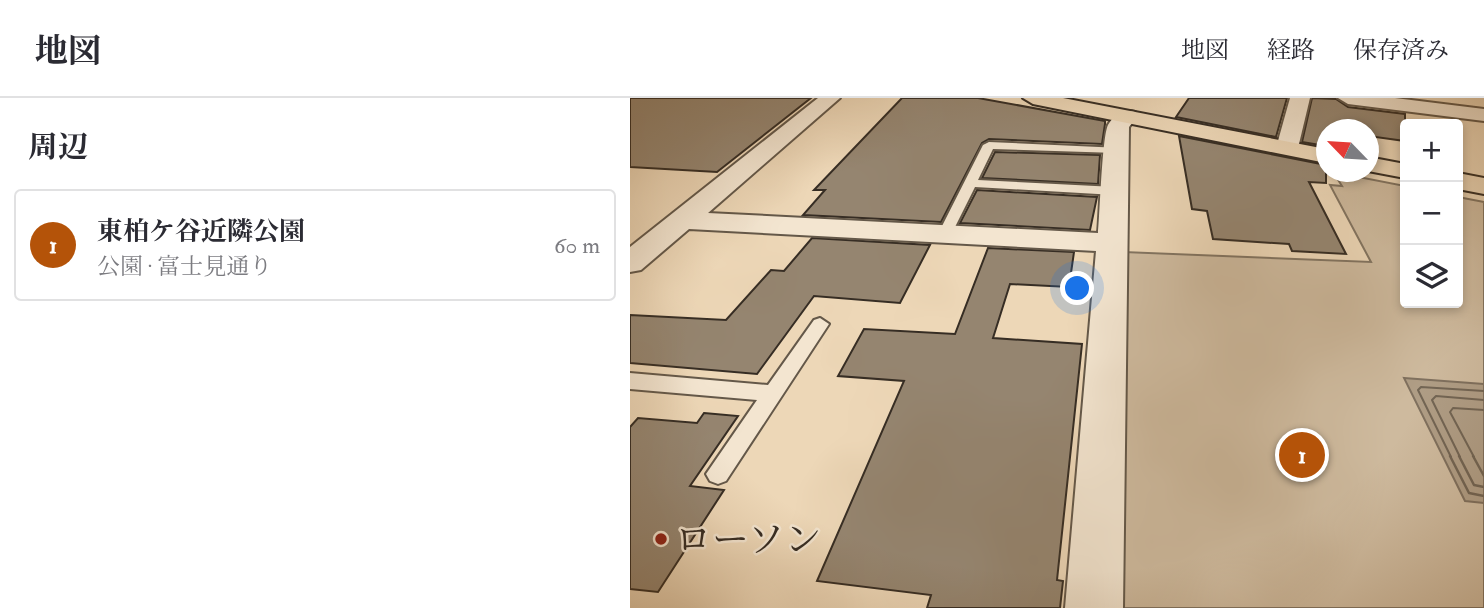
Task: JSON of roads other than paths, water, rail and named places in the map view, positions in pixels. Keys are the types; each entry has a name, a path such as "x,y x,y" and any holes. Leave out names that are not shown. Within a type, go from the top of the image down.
{"main road":[{"path":"1033,98 1122,133 1287,148 1316,154"},
{"path":"1379,166 1400,170"},
{"path":"1463,182 1484,186"}],"street":[{"path":"630,263 830,98"},
{"path":"1287,148 1300,98"},
{"path":"1348,98 1484,115"},
{"path":"1094,608 1115,191 1122,133"},
{"path":"682,220 1112,243"}],"lane":[{"path":"945,234 989,145 1122,133"},
{"path":"970,183 1115,191"},
{"path":"718,474 820,324"},
{"path":"630,381 773,393"}],"water":[{"path":"1404,378 1484,384 1484,503 1465,501"}],"place":[{"name":"東柏ケ谷近隣公園","path":"1302,455"},
{"name":"ローソン","path":"661,539"}]}
